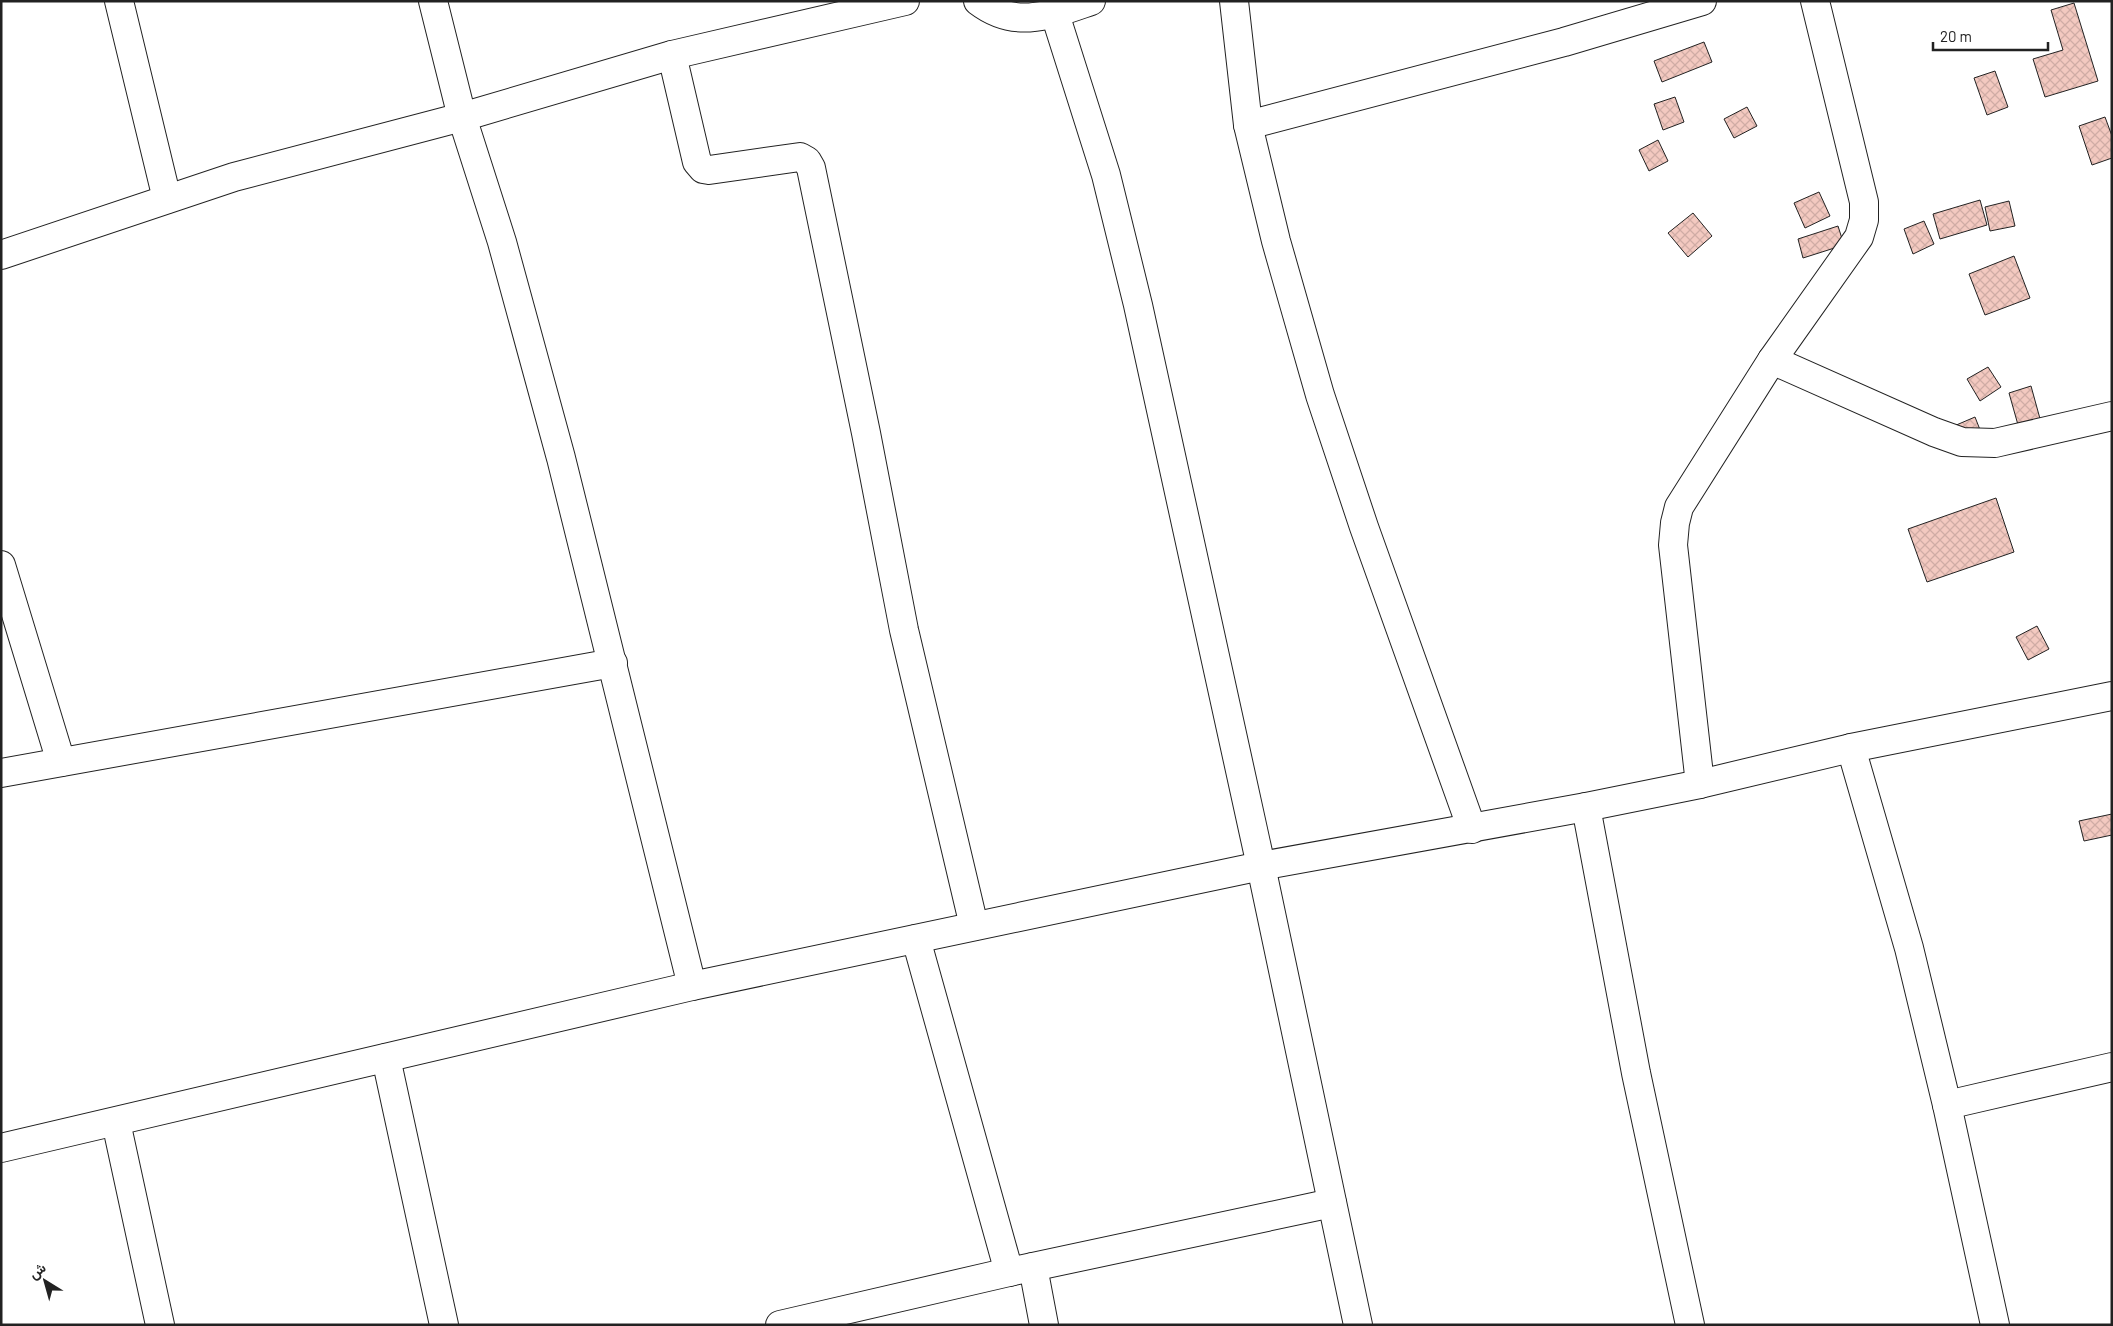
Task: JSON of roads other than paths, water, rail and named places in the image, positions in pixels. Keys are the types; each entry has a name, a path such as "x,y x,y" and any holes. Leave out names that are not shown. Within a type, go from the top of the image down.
{"street":[{"path":"119,1 167,199"},
{"path":"433,1 462,116 507,261 561,458 692,986"},
{"path":"1,255 234,176 462,116 672,55 905,1"},
{"path":"978,1 1005,16 1023,20 1055,14 1091,1"},
{"path":"1234,1 1248,125 1276,241 1320,395 1364,528 1472,829"},
{"path":"1248,125 1554,44 1674,5 1702,1"},
{"path":"1700,784 1673,545 1679,507 1772,360 1860,237 1864,220 1864,202 1815,1"},
{"path":"1055,14 1106,175 1138,305 1261,866 1358,1325"},
{"path":"672,55 697,162 703,169 709,170 800,157 808,161 811,168 866,433 904,630 974,926"},
{"path":"1772,360 1934,432 1962,442 1995,443 2112,416"},
{"path":"1,565 61,762"},
{"path":"1,773 613,662"},
{"path":"1,1148 692,986 1261,866 1472,829 1700,784 1851,748 2112,696"},
{"path":"1851,748 1909,948 1947,1105 1995,1325"},
{"path":"1586,807 1636,1073 1690,1325"},
{"path":"916,939 1021,1269 1044,1325"},
{"path":"386,1058 444,1325"},
{"path":"1947,1105 2112,1067"},
{"path":"116,1122 160,1325"},
{"path":"780,1325 1021,1269 1332,1203"}]}
